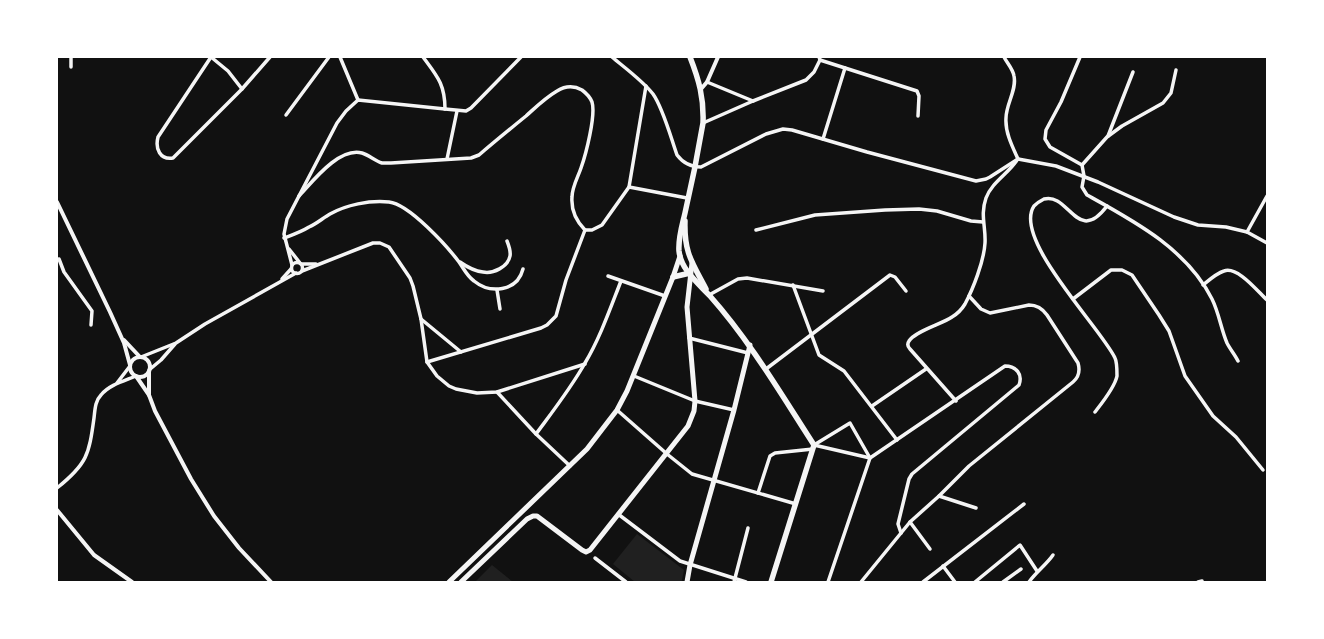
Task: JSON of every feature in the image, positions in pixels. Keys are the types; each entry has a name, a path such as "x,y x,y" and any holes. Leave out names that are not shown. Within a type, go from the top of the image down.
{"main road":[{"path":"690,57 701,89 704,109 703,123 685,213 680,230 680,256 690,274 750,345 813,447 771,582"},
{"path":"685,213 686,246 692,263 709,295"},
{"path":"448,582 587,449 617,410 634,376 680,256"},
{"path":"460,582 527,519 533,516 538,516 582,550 586,552 591,549 688,426 694,411 695,402 687,307 692,263"},
{"path":"673,277 690,274"},
{"path":"687,582 690,565 734,410 750,345"}],"street":[{"path":"71,57 71,66"},
{"path":"242,89 222,66 211,57 158,137 156,143 160,154 168,159 173,158 242,89 270,57"},
{"path":"286,115 329,57"},
{"path":"340,57 358,100"},
{"path":"423,57 440,82 445,98 445,109"},
{"path":"296,273 292,271 288,248 284,238 284,228 287,219 337,123 346,111 358,100 466,111 471,108 521,57"},
{"path":"612,57 654,94 677,155 682,162 694,167 701,167 774,131 792,130 976,181 990,177 1018,159 1056,166 1084,176 1180,219 1198,225 1226,227 1247,232 1267,243"},
{"path":"701,89 707,82 718,57"},
{"path":"1004,57 1013,71 1014,76 1014,86 1007,109 1006,118 1007,130 1018,159"},
{"path":"1080,57 1061,102 1046,130 1045,136 1046,142 1050,147 1082,165"},
{"path":"703,123 806,80 814,72 820,58 845,68 917,91 919,96 918,116"},
{"path":"823,139 845,68"},
{"path":"1082,165 1107,137 1122,126 1163,103 1171,93 1176,70"},
{"path":"1107,137 1133,72"},
{"path":"707,82 753,101"},
{"path":"299,196 331,163 349,153 360,153 381,163 471,158 478,155 543,100 556,91 564,87 575,87 586,93 591,100 593,113 581,167 572,196 574,216 578,224 584,230 592,230 602,225 629,187 646,86"},
{"path":"447,159 457,111"},
{"path":"956,401 910,350 908,344 909,341 922,331 952,317 964,305 982,262 985,243 983,222 985,203 989,192 992,186 1013,166 1018,159"},
{"path":"1082,165 1084,176 1082,184 1085,192 1165,243 1181,256 1203,284 1212,300 1227,343 1238,361"},
{"path":"629,187 688,198"},
{"path":"1247,232 1267,196"},
{"path":"1095,412 1107,397 1117,377 1116,359 1102,337 1072,299 1037,245 1033,233 1032,212 1038,202 1045,199 1053,199 1057,200 1070,213 1079,219 1087,221 1098,217 1107,206"},
{"path":"57,202 58,211 98,286 121,336 131,372 136,376 149,395 155,411 191,479 214,516 239,548 272,582"},
{"path":"284,238 310,227 341,209 366,203 389,202 409,211 423,222 459,262 468,276 475,282 487,288 497,290 505,289 518,279 523,269"},
{"path":"756,230 815,215 885,210 919,209 936,211 971,221 983,222"},
{"path":"427,362 541,328 552,321 559,310 566,280 584,230"},
{"path":"459,262 484,273 500,269 506,264 510,257 507,241"},
{"path":"116,384 130,366 133,359 176,343 205,324 296,273 373,243 385,244 389,247 410,278 414,286 421,319 427,362 449,386 456,389 477,393 497,392 585,364"},
{"path":"288,248 302,267 302,271"},
{"path":"57,254 64,272 92,311 91,325"},
{"path":"278,282 296,262 300,264 319,264"},
{"path":"1072,299 1111,270 1122,270 1132,275 1169,331 1185,376 1213,416 1236,438 1263,470"},
{"path":"1203,284 1224,271 1234,271 1242,276 1267,300"},
{"path":"766,369 890,275 895,276 906,291"},
{"path":"608,276 665,296"},
{"path":"709,295 738,279 747,278 823,291"},
{"path":"536,434 575,381 585,364 621,281"},
{"path":"793,285 819,355 844,371 897,440"},
{"path":"497,290 500,309"},
{"path":"860,582 910,522 940,496 969,466 1075,380 1079,370 1078,363 1047,314 1041,308 1029,305 990,313 981,309 969,296"},
{"path":"421,319 460,352"},
{"path":"121,336 140,357 148,362 149,395"},
{"path":"689,338 748,353"},
{"path":"57,488 76,471 83,463 88,453 91,442 96,403 104,391 116,384 136,376 144,376 176,343"},
{"path":"828,582 870,458 956,401 1005,366 1013,367 1019,373 1021,381 1020,385 910,477 898,524 901,533"},
{"path":"872,406 926,369"},
{"path":"634,376 695,402 734,410"},
{"path":"497,392 536,434 570,466"},
{"path":"617,410 692,474 796,504"},
{"path":"813,447 850,423 870,458"},
{"path":"758,493 770,456 775,454 813,447 870,458"},
{"path":"940,496 976,508"},
{"path":"923,582 1024,504"},
{"path":"57,510 94,555 132,582"},
{"path":"618,514 677,559 734,580 746,582"},
{"path":"910,522 930,549"},
{"path":"734,580 748,528"},
{"path":"975,582 1020,546 1037,571"},
{"path":"1029,582 1037,571 1047,564 1053,555"},
{"path":"594,558 626,582"},
{"path":"943,566 956,582"},
{"path":"1003,582 1021,569"},
{"path":"1198,582 1202,580"}],"shaded area":[{"path":"637,534 684,570 681,582 635,582 613,564"},
{"path":"492,565 513,582 475,582"}]}
